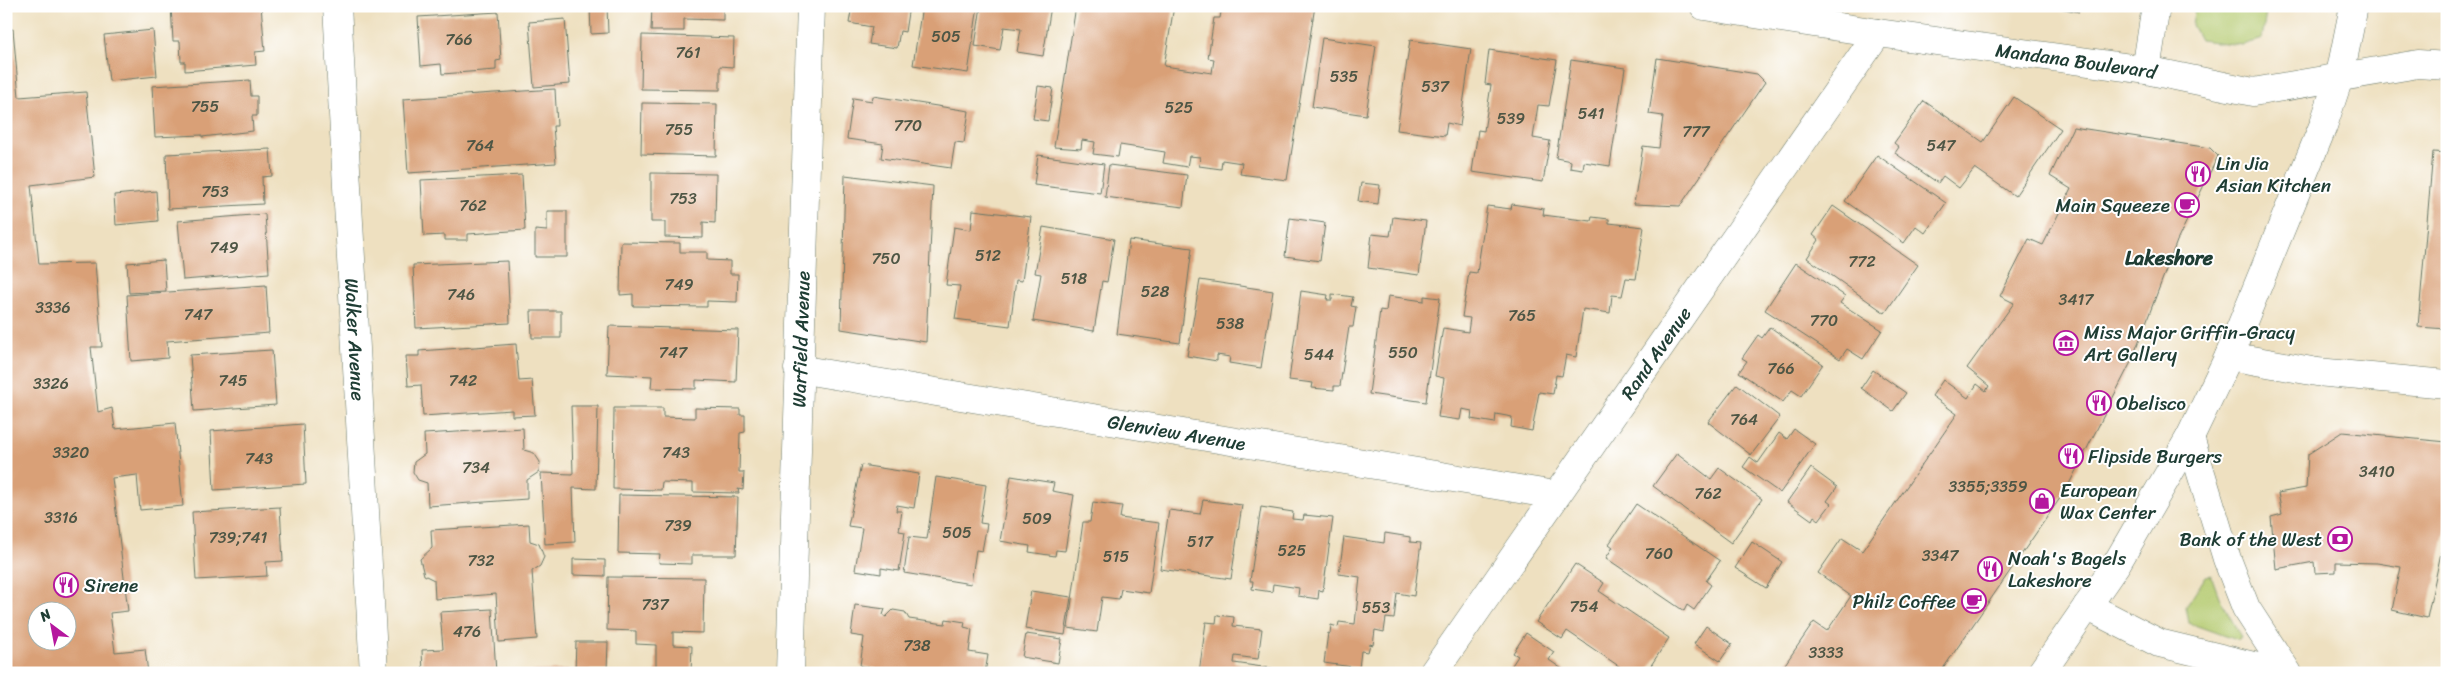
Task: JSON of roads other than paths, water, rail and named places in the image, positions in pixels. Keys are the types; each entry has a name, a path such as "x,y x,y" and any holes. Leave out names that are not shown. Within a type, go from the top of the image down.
{"street":[{"name":"Walker Avenue","path":"337,6 374,673"},
{"name":"Warfield Avenue","path":"790,673 798,369 811,6"},
{"path":"2146,70 2156,6"},
{"path":"2041,673 2117,563 2190,438 2229,356 2323,126 2340,75 2354,6"},
{"name":"Mandana Boulevard","path":"1714,7 1878,33 2146,70 2253,92 2340,75 2418,64 2447,66"},
{"name":"Rand Avenue","path":"1433,673 1878,33"},
{"path":"2229,356 2317,372 2447,384"},
{"name":"Glenview Avenue","path":"798,369 1555,495"},
{"path":"2190,438 2227,559 2246,608 2288,673"},
{"path":"2087,606 2159,643 2282,673"}],"place":[{"name":"Lin Jia Asian Kitchen","path":"2198,174"},
{"name":"Main Squeeze","path":"2187,205"},
{"name":"Miss Major Griffin-Gracy Art Gallery","path":"2066,343"},
{"name":"Obelisco","path":"2099,403"},
{"name":"Flipside Burgers","path":"2071,456"},
{"name":"European Wax Center","path":"2042,501"},
{"name":"Bank of the West","path":"2340,539"},
{"name":"Noah's Bagels Lakeshore","path":"1990,569"},
{"name":"Sirene","path":"66,585"},
{"name":"Philz Coffee","path":"1974,601"}],"district":[{"name":"Lakeshore","path":"2169,258"}]}
